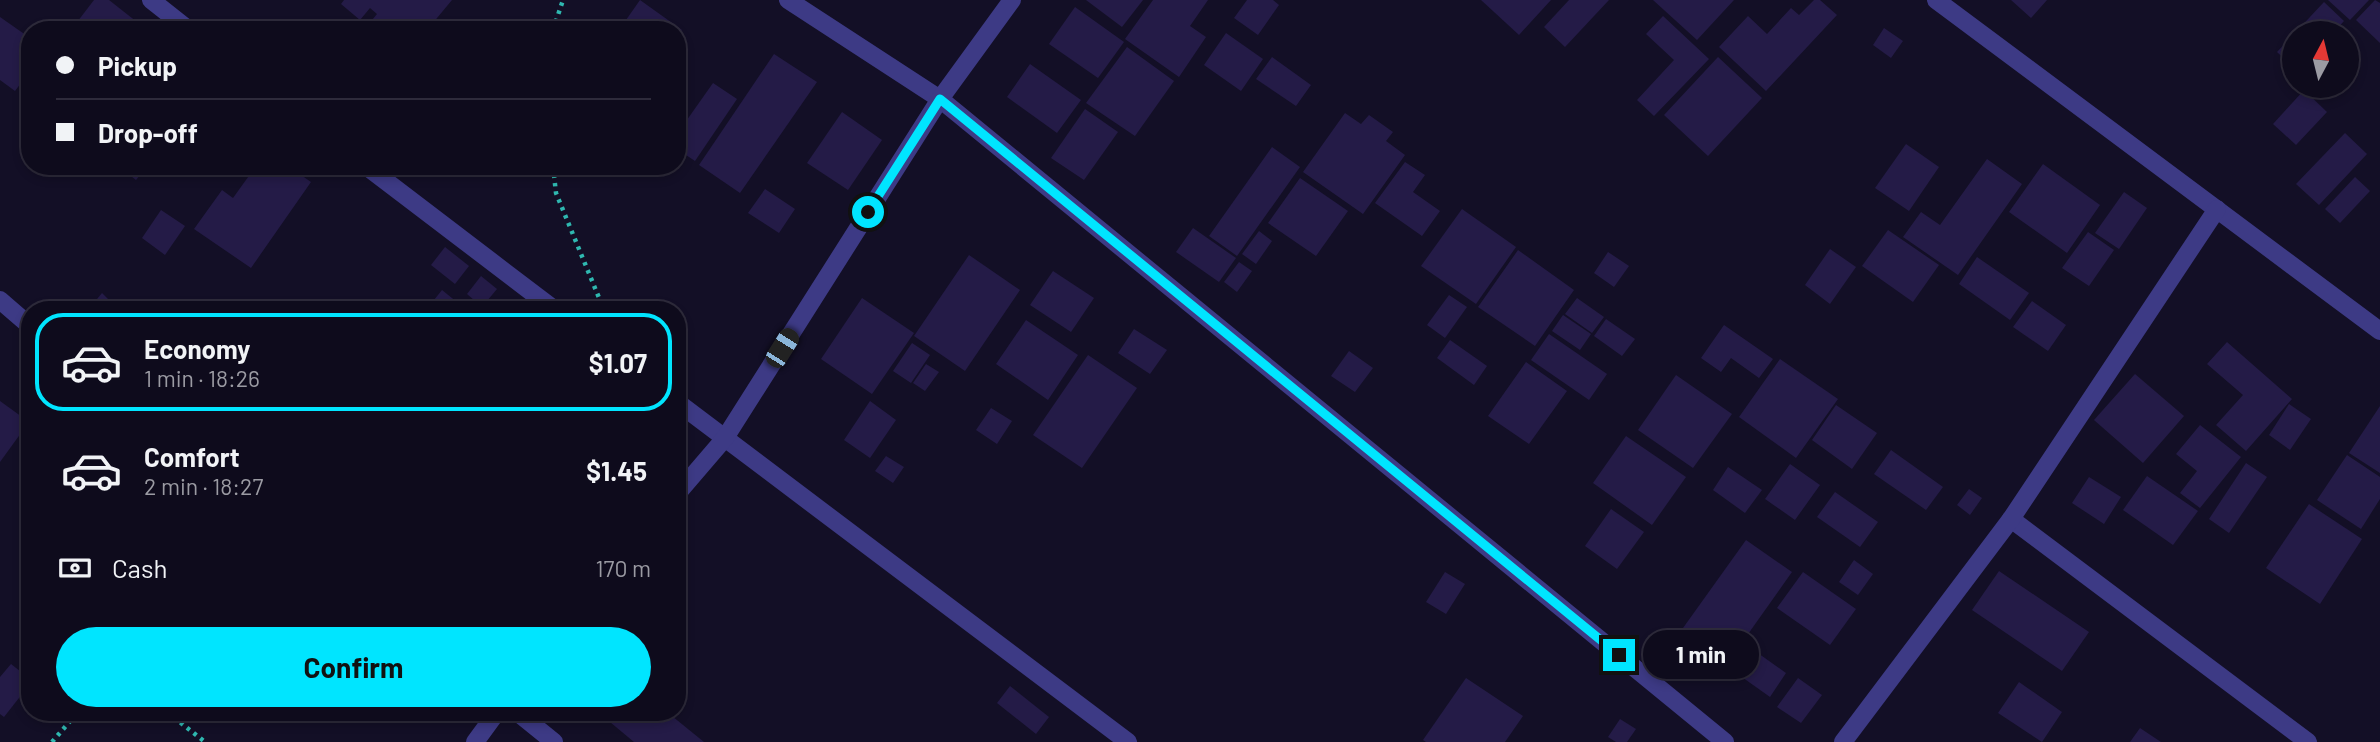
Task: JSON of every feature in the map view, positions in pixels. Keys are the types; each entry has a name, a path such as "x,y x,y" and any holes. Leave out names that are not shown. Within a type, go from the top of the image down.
{"street":[{"path":"151,0 178,21"},
{"path":"788,0 940,99 1725,742"},
{"path":"686,484 725,438 940,99 1012,0"},
{"path":"1936,0 2380,331"},
{"path":"378,175 543,301"},
{"path":"1843,742 2011,519 2217,209"},
{"path":"0,299 21,318"},
{"path":"686,409 1128,742"},
{"path":"2011,519 2308,742"},
{"path":"475,742 490,721"},
{"path":"528,721 554,742"}],"path":[{"path":"556,21 563,0"},
{"path":"554,175 556,193 600,301"},
{"path":"52,742 70,721"},
{"path":"178,721 205,742"}],"building":[{"path":"94,0 109,0 136,21 78,21"},
{"path":"344,0 452,0 434,21 371,21 377,14 370,8 360,20 341,4"},
{"path":"640,0 669,21 625,21"},
{"path":"1086,0 1143,0 1122,27"},
{"path":"1153,0 1208,0 1190,26 1206,37 1179,77 1125,39"},
{"path":"1247,0 1273,0 1279,5 1258,35 1234,18"},
{"path":"1481,0 1551,0 1519,35"},
{"path":"1569,0 1609,0 1565,47 1544,27"},
{"path":"1653,0 1734,0 1697,40"},
{"path":"1814,0 1820,0 1837,15 1766,91 1719,47 1748,16 1767,34 1791,8 1799,15"},
{"path":"2011,0 2047,0 2031,18"},
{"path":"2328,0 2369,0 2350,20"},
{"path":"2375,0 2380,3 2380,43 2359,21 2356,20"},
{"path":"2324,2 2344,21 2306,21"},
{"path":"1075,7 1124,42 1098,78 1049,44"},
{"path":"1663,16 1709,59 1654,116 1637,100 1674,60 1646,34"},
{"path":"0,17 21,32 21,83 15,91 0,80"},
{"path":"1884,28 1903,41 1891,58 1873,45"},
{"path":"1226,33 1263,59 1241,91 1204,65"},
{"path":"1127,47 1174,81 1135,136 1086,103"},
{"path":"774,54 817,82 740,193 699,165"},
{"path":"1272,57 1311,85 1296,106 1256,79"},
{"path":"1718,57 1762,98 1708,156 1664,115"},
{"path":"1030,64 1081,100 1057,133 1007,97"},
{"path":"713,83 737,99 695,161 686,155 686,121"},
{"path":"2297,98 2312,98 2327,112 2296,145 2273,124"},
{"path":"1085,109 1118,132 1084,180 1051,158"},
{"path":"842,112 882,140 848,190 807,163"},
{"path":"1345,113 1361,124 1369,115 1393,132 1386,141 1405,155 1363,214 1303,172"},
{"path":"2345,133 2367,154 2319,205 2296,184"},
{"path":"1906,144 1939,167 1909,211 1875,188"},
{"path":"1272,147 1300,167 1237,256 1209,236"},
{"path":"1987,159 2022,184 1958,275 1903,237 1921,212 1940,225"},
{"path":"1405,162 1425,175 1413,192 1440,211 1422,236 1375,203"},
{"path":"2043,164 2100,205 2067,253 2009,212"},
{"path":"250,175 301,175 311,182 251,268 194,229 222,190 233,198"},
{"path":"2355,177 2370,191 2340,223 2325,209"},
{"path":"1300,178 1348,211 1316,256 1268,223"},
{"path":"765,189 795,209 779,233 748,213"},
{"path":"2124,192 2147,208 2119,249 2095,233"},
{"path":"1462,209 1516,247 1476,304 1421,266"},
{"path":"161,210 185,226 165,255 142,238"},
{"path":"1193,228 1236,258 1219,282 1176,252"},
{"path":"1888,230 1939,265 1913,302 1862,266"},
{"path":"1259,231 1272,241 1256,264 1242,254"},
{"path":"2088,232 2114,250 2089,286 2062,268"},
{"path":"445,247 469,266 455,284 431,265"},
{"path":"1830,249 1856,267 1830,304 1805,285"},
{"path":"1518,250 1574,290 1535,346 1478,307"},
{"path":"1608,252 1629,266 1614,287 1594,273"},
{"path":"969,255 1020,290 965,371 914,336"},
{"path":"1977,257 2029,293 2010,320 1959,284"},
{"path":"1239,262 1252,271 1237,292 1224,282"},
{"path":"1053,271 1094,298 1071,332 1030,305"},
{"path":"481,276 497,289 487,301 475,301 467,294"},
{"path":"442,290 456,301 433,301"},
{"path":"102,293 110,301 95,301"},
{"path":"1449,295 1467,307 1445,338 1427,325"},
{"path":"862,298 914,333 872,394 821,359"},
{"path":"1577,298 1604,317 1592,333 1565,314"},
{"path":"2032,301 2066,325 2048,351 2013,327"},
{"path":"1563,315 1591,334 1580,350 1552,331"},
{"path":"1606,319 1635,339 1622,356 1594,336"},
{"path":"1026,320 1078,355 1048,400 996,364"},
{"path":"1724,325 1773,359 1759,378 1731,358 1721,372 1701,358"},
{"path":"1134,329 1167,350 1150,374 1118,353"},
{"path":"1549,334 1607,374 1589,400 1531,360"},
{"path":"1450,340 1487,366 1474,385 1437,358"},
{"path":"2227,342 2292,399 2246,451 2216,425 2243,395 2207,364"},
{"path":"912,343 930,355 911,383 893,371"},
{"path":"1349,351 1373,368 1355,392 1331,376"},
{"path":"1088,355 1137,388 1082,468 1033,435"},
{"path":"1780,359 1838,399 1796,458 1739,417"},
{"path":"1526,362 1567,391 1529,444 1488,416"},
{"path":"926,364 939,372 925,391 913,383"},
{"path":"2135,374 2184,416 2143,463 2094,420"},
{"path":"1676,375 1732,414 1693,468 1638,430"},
{"path":"0,401 21,416 21,433 0,462"},
{"path":"870,401 896,420 870,458 844,440"},
{"path":"2289,404 2311,419 2290,450 2269,435"},
{"path":"1836,405 1877,433 1852,469 1812,440"},
{"path":"2380,406 2380,473 2349,453"},
{"path":"991,408 1012,421 997,444 976,430"},
{"path":"2200,425 2241,457 2200,508 2180,493 2197,471 2176,454"},
{"path":"1626,436 1686,477 1652,525 1593,483"},
{"path":"1891,450 1943,487 1926,510 1874,474"},
{"path":"2347,455 2380,477 2380,499 2361,529 2317,500"},
{"path":"886,456 904,467 893,483 875,471"},
{"path":"2246,463 2267,477 2229,533 2209,519"},
{"path":"1790,464 1820,485 1795,520 1765,499"},
{"path":"1728,467 1762,490 1745,513 1713,490"},
{"path":"2147,476 2198,511 2173,545 2123,510"},
{"path":"2089,477 2121,497 2104,524 2072,503"},
{"path":"1969,489 1982,498 1970,515 1957,505"},
{"path":"1835,492 1878,522 1860,547 1817,517"},
{"path":"2309,504 2362,539 2320,604 2266,568"},
{"path":"1611,509 1644,532 1617,569 1585,546"},
{"path":"1746,540 1792,572 1724,668 1678,635"},
{"path":"1854,560 1873,574 1858,595 1839,582"},
{"path":"1999,571 2089,632 2062,671 1972,610"},
{"path":"1445,572 1465,584 1446,614 1426,602"},
{"path":"1803,572 1856,609 1830,645 1777,608"},
{"path":"1674,636 1687,645 1678,657 1665,648"},
{"path":"1755,651 1786,673 1770,697 1739,675"},
{"path":"11,664 21,672 21,695 4,717 0,714 0,677"},
{"path":"1466,678 1523,716 1505,742 1426,742 1423,740"},
{"path":"1798,678 1822,695 1801,723 1777,707"},
{"path":"2019,682 2062,712 2042,742 1998,713"},
{"path":"1010,686 1049,717 1036,734 997,703"},
{"path":"1620,719 1636,729 1627,742 1616,742 1608,737"},
{"path":"609,721 678,721 704,742 634,742"},
{"path":"2140,728 2161,742 2130,742"}],"route":[{"path":"868,212 940,99 1619,655"}]}
